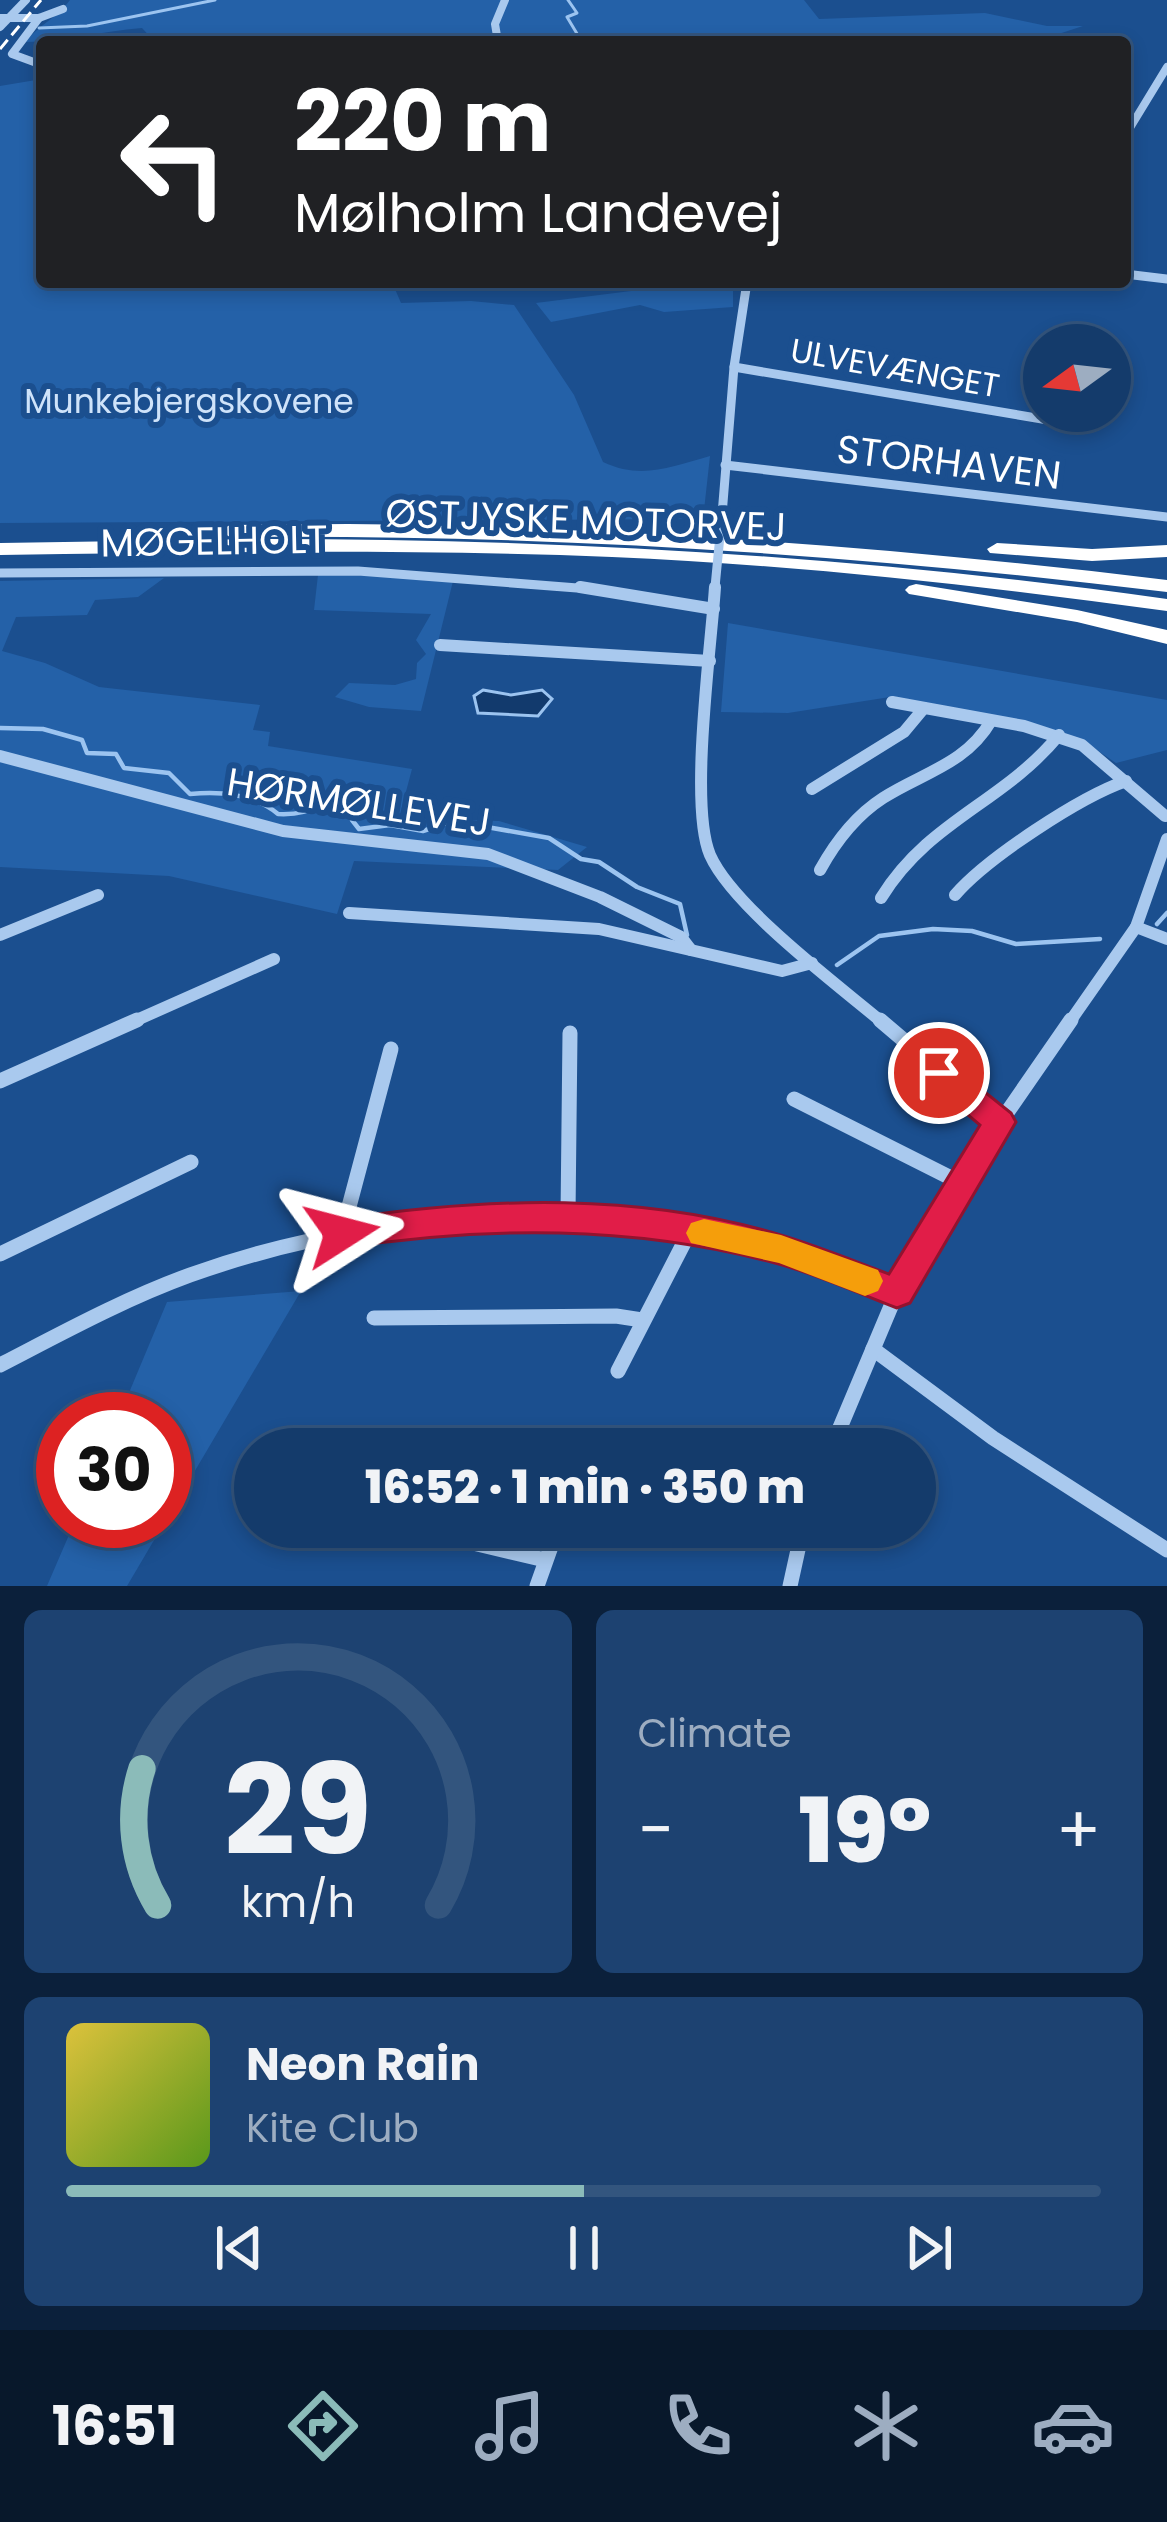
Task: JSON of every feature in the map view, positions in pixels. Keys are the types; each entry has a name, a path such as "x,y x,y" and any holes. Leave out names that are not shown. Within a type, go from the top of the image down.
{"highway":[{"path":"372,528 397,524 701,526 1030,552 1167,551"},
{"name":"ØSTJYSKE MOTORVEJ","path":"0,536 372,528 701,538 884,552 1167,586"},
{"name":"ØSTJYSKE MOTORVEJ","path":"0,549 496,550 745,559 1031,586 1167,605"},
{"path":"496,550 872,584 1077,616 1167,637"}],"street":[{"path":"3,21 26,0"},
{"path":"497,36 495,24 505,0"},
{"path":"3,21 39,18 63,9"},
{"path":"36,63 12,54 39,18"},
{"path":"1131,126 1167,68"},
{"path":"1131,117 1136,118"},
{"path":"1131,275 1167,279"},
{"path":"746,288 734,367 715,587 703,834 723,874 812,963 1000,1122"},
{"name":"ULVEVÆNGET","path":"734,367 1023,416"},
{"name":"STORHAVEN","path":"725,465 1167,517"},
{"name":"MØGELHOLT","path":"0,573 458,571 623,590 714,609"},
{"path":"440,646 710,661"},
{"path":"892,702 1059,735 1106,761 1166,817"},
{"path":"812,789 845,763 907,733 924,708"},
{"path":"820,870 832,845 869,807 975,746 991,721"},
{"path":"881,898 894,872 927,835 1007,788 1048,752 1059,735"},
{"name":"HØRMØLLEVEJ","path":"0,756 111,781 273,829 494,856 581,889 681,937 691,950"},
{"path":"955,895 973,872 1043,828 1074,801 1126,781"},
{"path":"840,1428 897,1292 959,1182 1136,927 1167,838"},
{"path":"0,935 98,895"},
{"path":"349,913 599,929 782,971 812,963"},
{"path":"1136,927 1167,939"},
{"path":"0,1082 274,959"},
{"path":"568,1215 570,1033"},
{"path":"342,1233 391,1049"},
{"path":"794,1099 959,1182"},
{"path":"0,1254 191,1162"},
{"path":"0,1365 115,1306 194,1274 342,1233 427,1221 568,1215 691,1231 781,1249 897,1292"},
{"path":"619,1371 691,1231"},
{"path":"374,1318 616,1316 642,1320"},
{"path":"874,1349 993,1438 1167,1550"},
{"path":"494,1548 545,1560"},
{"path":"537,1586 550,1548"},
{"path":"790,1586 798,1548"}],"green space":[{"path":"70,0 804,0 819,19 985,13 1047,26 1083,26 1052,36 149,36 142,28 36,36 36,41 25,42"},
{"name":"Munkebjergskovene","path":"36,80 36,288 395,288 401,303 514,305 574,395 603,462 643,471 710,456 703,519 0,523 0,86"},
{"path":"655,288 733,288 733,307 664,312 640,305 551,322 536,303"},
{"path":"318,575 454,577 421,711 369,707 335,697 349,683 395,685 416,679 417,663 426,654 416,640 431,614 314,610"},
{"path":"164,578 138,597 95,600 87,615 16,617 2,651 45,663 99,687 260,705 253,730 270,732 268,746 412,769 399,818 499,821 587,847 558,870 354,861 337,914 169,876 0,867 0,581"},
{"path":"728,623 1167,700 1167,750 1116,763 1082,740 890,697 788,713 721,712"},
{"path":"301,1291 192,1476 192,1392 129,1392 167,1302"},
{"path":"63,1548 149,1548 127,1586 47,1586"}],"shaded area":[{"path":"483,690 511,695 542,690 552,699 538,716 478,713 474,696"}],"waterway":[{"path":"39,28 87,26 215,0"},
{"path":"568,0 577,13 567,17 578,36"},
{"path":"0,728 43,729 82,740 87,753 116,754 124,768 169,773 190,794 236,795 278,814 353,797 359,803 352,820 359,829 390,825 423,831 453,821 549,838 581,859 599,862 637,887 680,904 687,935"},
{"path":"1157,924 1167,913"},
{"path":"837,965 879,936 933,929 972,931 1016,944 1100,939"}],"railway":[{"path":"0,49 41,0"}],"slow traffic":[{"path":"704,1233 781,1249 865,1281"}],"route":[{"path":"342,1233 427,1221 568,1215 781,1249 897,1292 959,1182 1000,1122 939,1073"}]}
